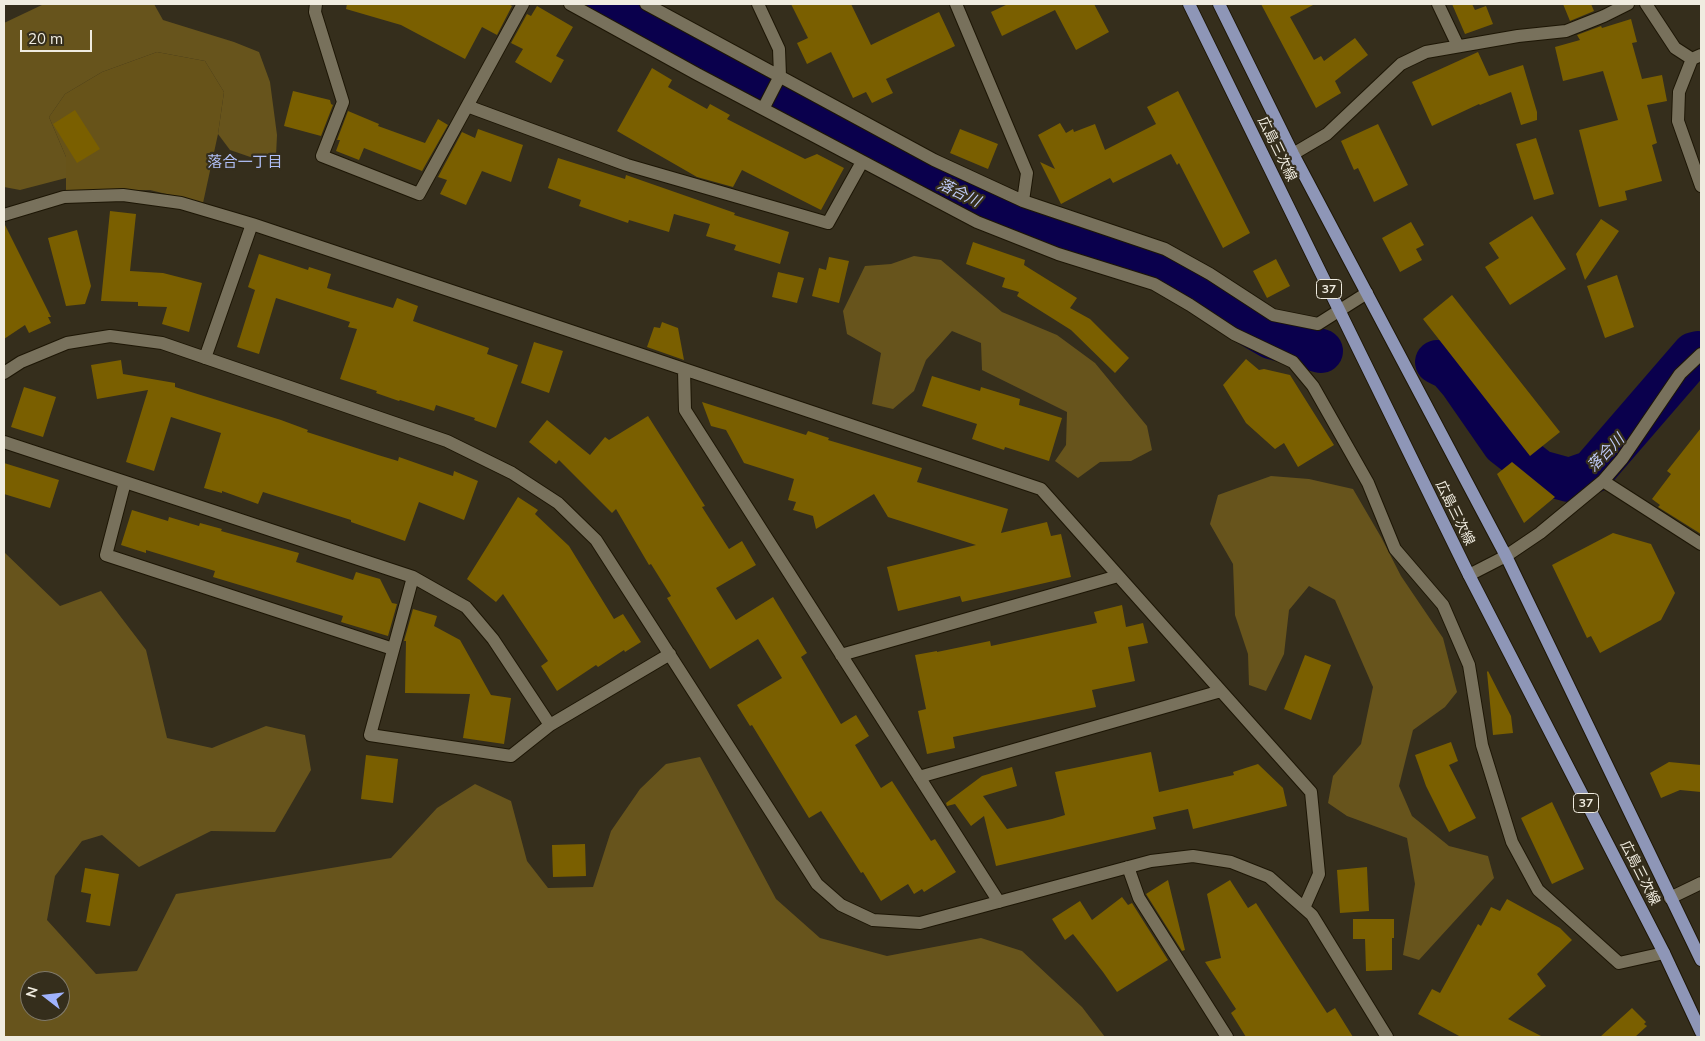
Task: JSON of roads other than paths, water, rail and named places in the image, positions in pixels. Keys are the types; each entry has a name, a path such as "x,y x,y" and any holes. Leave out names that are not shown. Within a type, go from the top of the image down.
{"main road":[{"name":"広島三次線","path":"1189,4 1469,575 1664,953 1701,1032"},
{"name":"広島三次線","path":"1219,4 1294,154 1506,556 1701,960"}],"street":[{"path":"316,4 315,12 342,102 322,156 419,194 523,4"},
{"path":"570,4 764,106 862,162 977,222 1058,254 1154,284 1234,334 1293,362 1313,386 1368,483 1394,549 1443,605 1469,664 1482,745 1512,842 1538,890 1619,963 1664,953"},
{"path":"646,4 777,81 934,160 1023,202 1165,249 1210,274 1273,315 1318,324 1338,309 1367,293"},
{"path":"758,4 778,49 777,81 764,106"},
{"path":"956,4 1028,173 1023,202"},
{"path":"1438,4 1458,46"},
{"path":"1294,154 1327,134 1401,64 1426,52 1518,36 1566,31 1628,4"},
{"path":"1646,4 1675,48 1696,57 1679,92 1678,121 1701,186"},
{"path":"467,106 626,165 828,223 862,162"},
{"path":"4,215 64,197 123,195 181,203 252,224 1041,489 1311,792 1319,874 1304,908"},
{"path":"205,358 252,224"},
{"path":"4,373 21,362 67,344 110,336 162,343 448,442 512,473 558,503 596,540 817,884 841,905 873,920 920,923 1151,861 1193,856 1232,862 1269,877 1312,915 1388,1037"},
{"path":"1469,575 1506,556 1540,533 1603,481 1622,459 1680,374 1701,354"},
{"path":"684,370 685,410 999,902"},
{"path":"4,442 413,577 466,607 493,639 550,725"},
{"path":"1603,481 1701,544"},
{"path":"125,482 106,555 393,649"},
{"path":"841,655 1118,576"},
{"path":"413,577 370,736 511,756 550,725 670,654"},
{"path":"919,777 1221,691"},
{"path":"1128,867 1139,898 1227,1037"},
{"path":"1670,898 1701,884"}],"waterway":[{"name":"落合川","path":"609,4 907,168 990,208 1076,242 1172,272 1240,319 1271,337 1321,351"},
{"name":"落合川","path":"1437,362 1449,368 1461,382 1504,444 1540,472 1569,480 1592,472 1694,354 1698,353"}],"district":[{"name":"落合一丁目","path":"245,162"}]}
